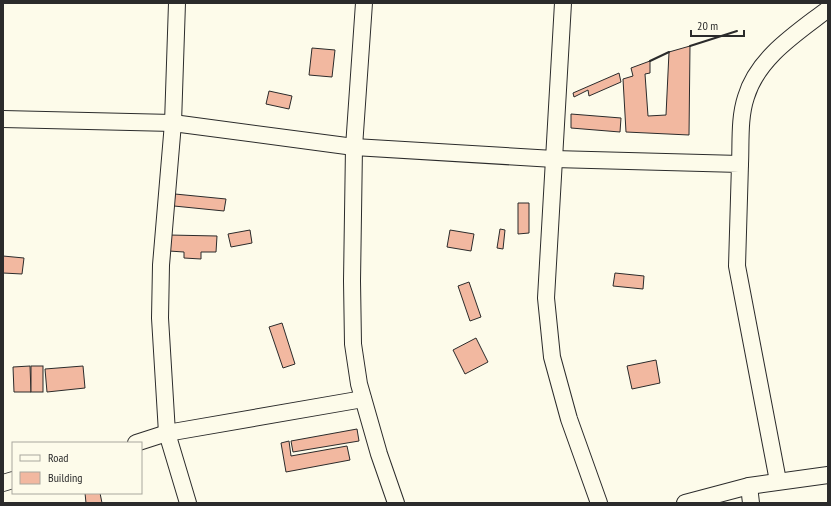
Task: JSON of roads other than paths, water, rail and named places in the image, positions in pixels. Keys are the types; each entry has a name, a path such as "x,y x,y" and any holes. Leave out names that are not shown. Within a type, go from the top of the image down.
{"street":[{"path":"178,3 173,123 161,265 160,318 167,433 188,503"},
{"path":"364,3 354,146 352,281 353,344 359,384 363,399 378,454 396,503"},
{"path":"563,3 546,298 552,357 569,419 599,503"},
{"path":"778,481 737,266 741,127 746,97 757,72 782,44 828,9"},
{"path":"3,119 173,123 354,146 554,159 740,164"},
{"path":"139,442 167,433 363,399"},
{"path":"686,503 749,486 828,475"},
{"path":"749,486 751,503"}]}
